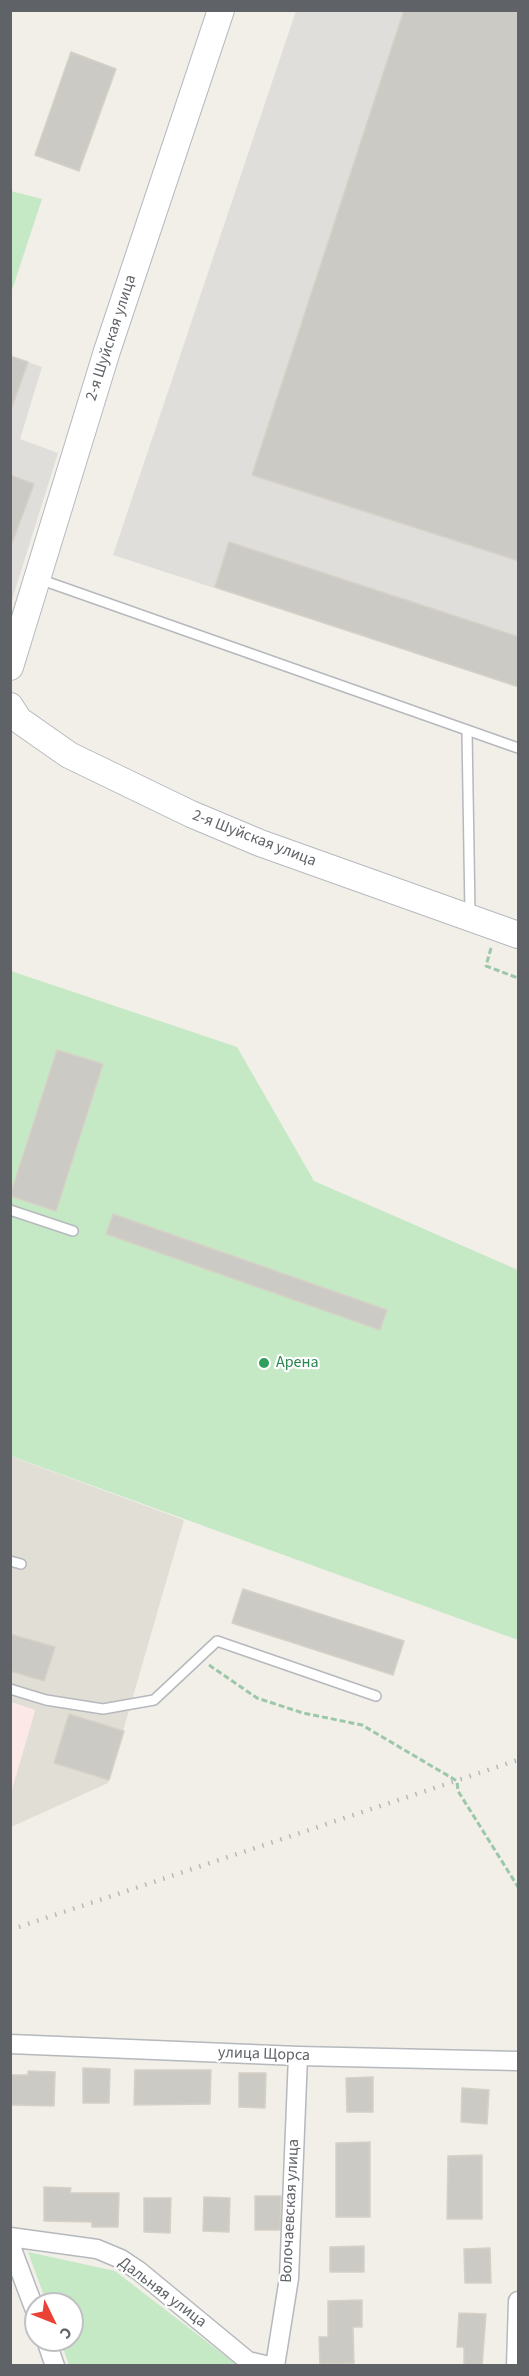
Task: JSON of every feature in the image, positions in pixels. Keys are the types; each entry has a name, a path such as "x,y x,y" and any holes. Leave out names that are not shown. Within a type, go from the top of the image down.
{"street":[{"name":"2-я Шуйская улица","path":"10,668 107,351 221,10"},
{"name":"2-я Шуйская улица","path":"13,717 69,755 191,814 260,843 519,935"},
{"name":"улица Щорса","path":"10,2044 298,2056 519,2061"},
{"name":"Волочаевская улица","path":"275,2366 289,2278 298,2056"},
{"name":"Дальняя улица","path":"10,2237 97,2249 121,2259 139,2271 248,2361 269,2366"},
{"path":"10,2244 28,2292"},
{"path":"516,2366 519,2301"}],"lane":[{"path":"37,578 519,748"},
{"path":"467,731 470,919"},
{"path":"10,1210 73,1231"},
{"path":"10,1561 21,1564"},
{"path":"10,1689 46,1700 103,1709 154,1700 217,1641 376,1696"}],"path":[{"path":"200,1659 257,1698 303,1713 362,1725 457,1781 458,1791 519,1887"}],"shaded area":[{"path":"296,11 518,11 518,687 113,555"},
{"path":"11,356 42,367 20,439 58,453 11,603"},
{"path":"10,1456 184,1520 108,1783 11,1827 11,1792 35,1711 11,1702"},
{"path":"10,1702 35,1710 11,1792"}],"green space":[{"path":"10,191 42,199 11,293"},
{"name":"Арена","path":"11,971 237,1047 314,1181 518,1270 518,1640 11,1456"},
{"path":"28,2252 115,2271 237,2365 69,2365 64,2352 84,2352 84,2292 43,2292"}],"building":[{"path":"404,10 519,10 519,561 252,475"},
{"path":"71,52 116,69 79,171 35,155"},
{"path":"10,356 28,362 12,407 10,406"},
{"path":"10,475 34,484 12,543 10,543"},
{"path":"229,542 519,637 519,687 215,587"},
{"path":"57,1050 103,1064 56,1211 10,1196"},
{"path":"113,1214 387,1310 380,1330 106,1234"},
{"path":"243,1589 404,1641 393,1675 232,1623"},
{"path":"10,1634 55,1647 44,1681 10,1671"},
{"path":"69,1714 124,1731 109,1780 54,1763"},
{"path":"83,2068 110,2069 109,2103 83,2103"},
{"path":"135,2070 211,2070 210,2104 134,2105"},
{"path":"28,2071 55,2072 54,2106 10,2105 10,2075 28,2075"},
{"path":"239,2073 266,2073 265,2108 239,2107"},
{"path":"373,2077 373,2112 347,2112 346,2078"},
{"path":"462,2088 489,2090 487,2124 461,2122"},
{"path":"370,2142 370,2217 336,2217 336,2143"},
{"path":"482,2155 482,2219 447,2219 448,2156"},
{"path":"44,2187 71,2188 70,2193 119,2193 118,2227 92,2227 92,2222 44,2221"},
{"path":"255,2196 281,2196 280,2230 255,2230"},
{"path":"204,2197 230,2198 229,2232 203,2231"},
{"path":"144,2198 171,2198 170,2233 144,2232"},
{"path":"364,2246 364,2272 330,2272 330,2247"},
{"path":"490,2248 491,2283 465,2283 464,2249"},
{"path":"362,2300 362,2327 353,2327 354,2363 320,2364 319,2337 328,2337 328,2301"},
{"path":"459,2313 486,2314 482,2366 464,2366 464,2347 457,2347"}],"railway":[{"path":"10,1930 518,1760"}],"place":[{"name":"Арена","path":"264,1363"}]}
